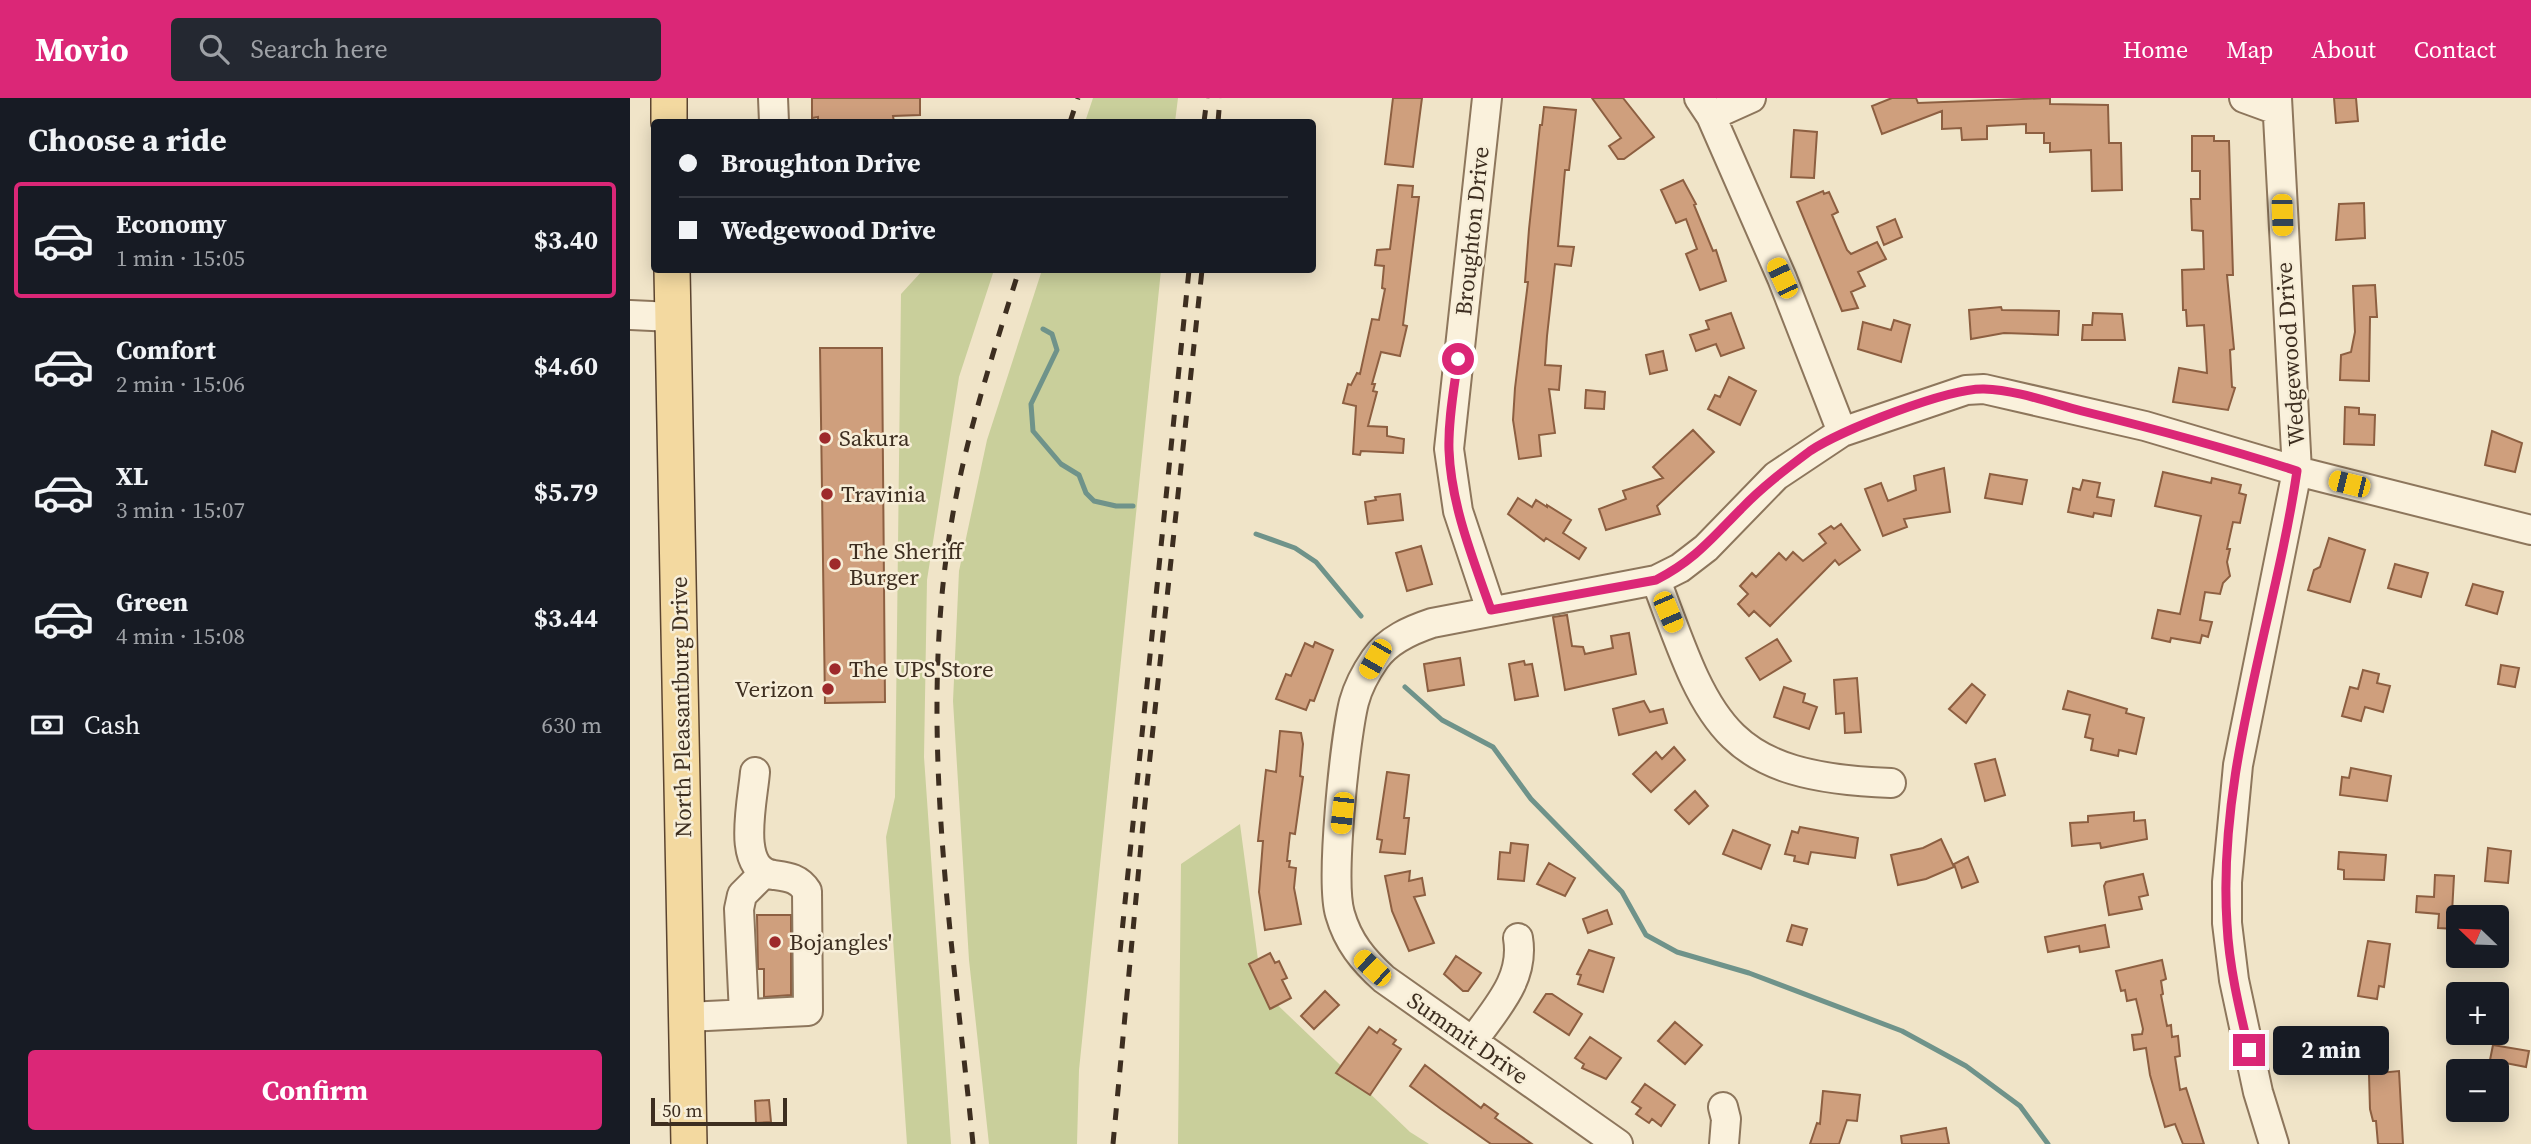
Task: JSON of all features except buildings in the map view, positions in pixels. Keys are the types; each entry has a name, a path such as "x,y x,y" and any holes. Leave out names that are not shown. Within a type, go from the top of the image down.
{"main road":[{"path":"669,98 669,119"},
{"name":"North Pleasantburg Drive","path":"672,273 689,1144"}],"street":[{"path":"773,98 774,119"},
{"name":"Broughton Drive","path":"1487,98 1449,449 1458,511 1491,610"},
{"path":"1751,98 1705,107 1782,278 1842,432"},
{"path":"2244,98 2277,104"},
{"name":"Wedgewood Drive","path":"2274,1144 2259,1092 2234,980 2227,923 2227,872 2238,765 2297,471 2277,104"},
{"path":"630,315 673,317"},
{"name":"Summit Drive","path":"1618,1144 1384,979 1360,957 1339,912 1337,860 1354,703 1375,659 1387,645 1414,629 1491,610 1656,580 1680,568 1706,548 1776,476 1842,432 1966,390 1984,389 2145,426 2297,471 2531,530"},
{"path":"1656,580 1708,707 1736,741 1768,762 1791,771 1839,780 1891,783"},
{"path":"687,1017 808,1012 807,891 802,883 792,877 763,874 757,870 749,852 755,772"},
{"path":"744,1014 739,909 742,895 763,874"},
{"path":"1473,1041 1514,984 1519,965 1518,938"},
{"path":"1723,1107 1727,1119 1724,1144"}],"green space":[{"path":"1093,98 1178,98 1175,119 1086,119"},
{"path":"920,273 993,273 959,377 927,580 924,757 951,1144 907,1144 886,837 895,797 901,294"},
{"path":"1041,273 1161,273 1079,1070 1077,1144 989,1144 969,960 953,701 959,571 987,440"},
{"path":"1240,824 1262,990 1410,1132 1429,1144 1178,1144 1181,864"}],"waterway":[{"path":"1043,329 1052,334 1057,350 1031,404 1033,431 1061,464 1079,475 1086,493 1094,501 1116,506 1133,506"},
{"path":"1256,534 1295,548 1316,562 1361,616"},
{"path":"1405,687 1442,720 1493,747 1531,799 1622,892 1646,935 1677,952 1749,973 1902,1031 1966,1066 2020,1106 2048,1144"}],"railway":[{"path":"1071,119 1078,98"},
{"path":"1204,119 1207,98"},
{"path":"1218,119 1220,98"},
{"path":"973,1144 948,913 938,757 937,679 941,602 957,493 980,396 1018,273"},
{"path":"1120,952 1189,273"},
{"path":"1113,1144 1144,813 1202,273"}],"place":[{"name":"Sakura","path":"825,438"},
{"name":"Travinia","path":"827,494"},
{"name":"The Sheriff Burger","path":"835,564"},
{"name":"The UPS Store","path":"835,669"},
{"name":"Verizon","path":"828,689"},
{"name":"Bojangles'","path":"775,942"}],"route":[{"path":"1458,359 1451,407 1449,449 1452,480 1458,511 1491,610 1656,580 1680,568 1706,548 1776,476 1814,449 1842,432 1966,390 2008,392 2145,426 2247,454 2297,471 2292,507 2238,765 2227,872 2227,923 2234,980 2249,1050"}]}
